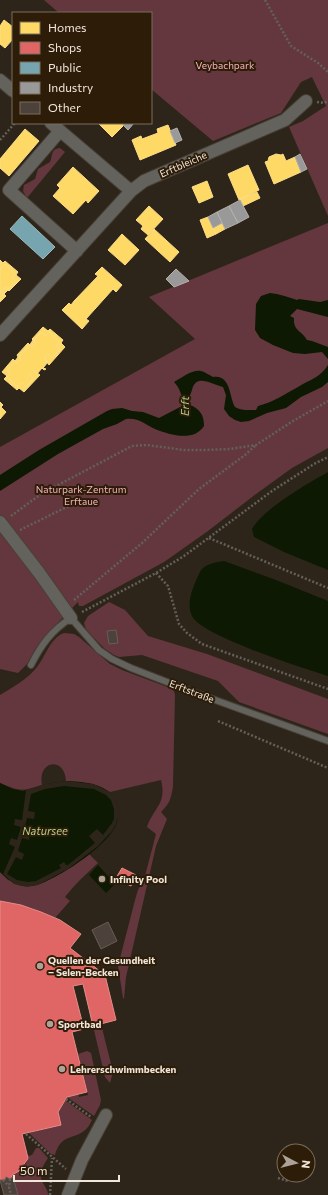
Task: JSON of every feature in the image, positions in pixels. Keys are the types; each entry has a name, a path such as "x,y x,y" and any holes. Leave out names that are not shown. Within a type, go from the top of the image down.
{"street":[{"path":"0,80 12,90"},
{"name":"Erftbleiche","path":"0,335 131,191 144,181 285,120 306,101"},
{"path":"77,251 9,190 55,127 131,191"},
{"name":"Erftstraße","path":"1,523 68,613"},
{"path":"68,1195 82,1160 104,1119"}],"lane":[{"path":"31,665 40,647 60,625 68,613"},
{"name":"Erftstraße","path":"68,613 99,650 112,659 185,689 328,741"}],"path":[{"path":"265,0 291,46 318,63 328,72"},
{"path":"324,103 328,101"},
{"path":"0,140 14,124"},
{"path":"68,613 91,585 142,543 199,489 256,445 293,421 328,402"},
{"path":"1,523 41,494 132,446 147,445 184,450 197,450 230,449 256,445"},
{"path":"68,613 156,573 184,556 272,491 314,464 328,457"},
{"path":"11,535 83,499"},
{"path":"209,538 328,588"},
{"path":"156,573 168,586 179,624 187,633 202,644 328,689"},
{"path":"218,721 328,768"},
{"path":"66,1099 104,1119"},
{"path":"26,1134 52,1158 50,1195"},
{"path":"10,1179 9,1187 11,1195"},
{"path":"3,1180 9,1187"}],"green space":[{"name":"Veybachpark","path":"44,0 328,0 328,216 289,127 303,121 326,106 312,77 301,82 281,113 213,141 152,90 152,12 58,12"},
{"path":"60,148 65,152 27,198 23,191 24,185 35,179 38,169 50,162 53,151"},
{"name":"Naturpark-Zentrum Erftaue","path":"328,223 328,448 292,468 164,562 83,606 79,606 78,602 47,634 36,648 27,664 18,673 0,669 0,447 195,339 149,297"},
{"path":"109,602 125,610 148,636 207,654 328,699 328,734 239,702 218,681 142,655 119,657 114,655 105,649 92,636 86,629 84,623 88,616"},
{"path":"64,633 74,634 79,637 110,664 170,688 174,691 175,695 173,786 171,798 161,812 167,819 156,846 126,977 124,999 118,966 135,900 145,876 156,834 147,827 161,800 161,780 110,792 93,784 66,781 61,768 52,764 47,766 44,770 42,785 21,790 0,783 0,695 29,675 40,663 55,639"},
{"path":"89,854 98,863 65,897 70,901 55,918 31,908 0,901 0,872 8,880 31,886 54,877 73,866"},
{"path":"101,1024 113,1072 110,1083 105,1077 93,1026"},
{"path":"87,1051 91,1053 101,1100 94,1116 67,1097 78,1094 79,1097 88,1095 78,1054"},
{"path":"65,1100 92,1120 88,1127 80,1134 67,1138 60,1144 55,1155 51,1154 29,1133 60,1125 58,1112"},
{"path":"36,1148 39,1148 48,1158 43,1167 41,1176 48,1195 18,1195 12,1175 23,1167 28,1159 28,1156 32,1155"}],"water":[{"path":"270,293 297,300 320,302 328,300 328,317 297,309 290,316 294,318 296,328 307,340 328,347 328,359 322,352 305,354 293,353 260,338 255,330 256,304 261,296"},
{"name":"Erft","path":"328,365 328,382 322,387 301,397 286,408 267,413 249,421 241,422 229,416 224,409 226,395 223,387 204,381 197,382 194,385 189,401 190,405 201,413 204,426 200,431 188,436 174,435 155,429 138,420 126,419 103,429 58,454 0,491 0,475 39,450 107,411 122,408 143,412 159,418 182,406 184,401 174,382 191,373 201,371 213,377 223,379 228,387 235,407 242,410 256,410 258,406 274,400 322,373"},
{"path":"328,472 328,570 284,552 254,537 252,529 258,521 275,505"},
{"path":"224,561 328,601 328,676 254,650 232,641 199,624 192,616 190,610 190,598 194,586 203,568 208,565"},
{"name":"Natursee","path":"68,781 97,785 104,788 114,797 118,807 118,817 112,832 107,839 76,864 62,873 37,885 24,886 6,878 0,872 0,783 13,789 23,791 51,783"},
{"name":"Infinity Pool","path":"98,865 115,884 106,893 89,875"}],"pier":[{"path":"66,781 93,784 110,792 119,808 119,815 112,831 98,846 68,869 38,885 27,887 14,884 3,874 15,847 9,844 11,838 17,840 21,827 14,825 15,819 22,820 26,790 45,784","holes":["64,786 94,789 106,795 111,800 114,809 114,819 103,835 97,829 89,836 95,843 68,865 64,862 59,865 61,868 36,881 28,882 17,880 7,874 16,857 22,860 24,854 18,851 22,838 29,840 30,833 24,831 27,818 34,819 35,812 28,811 31,794 45,789"]}],"building: Homes":[{"path":"4,20 12,26 12,40 5,48 0,44 0,26"},
{"path":"99,124 125,124 112,137"},
{"path":"168,125 176,145 140,160 132,140 141,136 142,139 158,133 157,129"},
{"path":"25,129 39,141 9,176 0,168 0,159"},
{"path":"276,154 283,154 286,161 295,157 301,172 274,184 265,162 268,161 269,157"},
{"path":"248,165 259,190 239,200 228,174"},
{"path":"73,167 99,191 88,203 86,200 73,214 53,196 60,188 57,185"},
{"path":"207,181 213,197 199,203 192,187"},
{"path":"257,192 260,198 243,206 240,199"},
{"path":"149,206 163,219 148,235 141,229 143,226 136,220"},
{"path":"208,217 216,234 207,238 200,220"},
{"path":"222,223 225,229 216,234 213,228"},
{"path":"154,229 179,252 170,262 145,239"},
{"path":"122,234 139,250 125,265 108,250"},
{"path":"0,260 3,263 5,261 18,272 16,275 21,279 4,294 6,296 0,302 0,298 3,294 2,292 5,287 8,289 15,281 12,278 15,274 5,264 1,268"},
{"path":"5,264 15,274 12,278 15,281 8,289 5,287 0,298 0,267 1,268"},
{"path":"102,267 122,285 116,292 113,289 86,319 89,321 82,329 62,310 69,303 71,305 98,276 95,274"},
{"path":"43,327 48,331 50,329 63,340 61,343 65,347 49,365 44,358 48,354 52,358 60,349 56,346 59,342 49,332 45,336 41,332 34,341 36,343 32,347 30,345 33,340 32,339"},
{"path":"41,332 45,336 49,332 59,342 56,346 60,349 52,358 48,354 44,358 48,362 43,368 46,369 44,370 42,368 37,374 33,370 29,374 33,378 26,387 22,383 18,387 7,377 11,373 7,370 15,362 17,363 21,359 19,357 30,345 32,347 36,343 34,341"},
{"path":"28,343 30,345 19,357 21,359 17,363 15,362 7,370 11,373 7,377 18,387 22,383 26,387 33,378 29,374 33,370 40,375 24,392 19,388 17,390 4,379 7,376 2,372 13,359 15,361 18,357 17,355"},
{"path":"0,402 3,405 1,407 6,412 0,419"}],"building: Shops":[{"path":"122,868 136,875 131,886 116,878"},
{"path":"0,901 21,905 41,912 60,920 81,934 70,948 105,975 116,1020 93,1026 83,984 73,986 84,1029 72,1032 87,1092 67,1097 58,1112 61,1125 22,1134 28,1158 19,1171 12,1175 11,1179 6,1177 3,1181 0,1179"}],"building: Public":[{"path":"22,216 55,247 43,259 10,229"}],"building: Industry":[{"path":"124,124 133,124 128,130 123,125"},
{"path":"177,128 182,140 175,143 170,131"},
{"path":"300,154 307,169 301,172 295,157"},
{"path":"240,200 249,217 238,223 229,206"},
{"path":"229,206 238,223 225,229 217,212"},
{"path":"217,212 222,223 213,228 208,217"},
{"path":"176,269 189,281 174,287 166,279"}],"building: Other":[{"path":"116,630 118,643 109,644 107,631"},
{"path":"108,922 117,941 101,949 92,930"},
{"path":"6,1177 10,1179 13,1177 18,1195 4,1195 0,1180 5,1180"}],"place":[{"name":"Infinity Pool","path":"102,879"},
{"name":"Quellen der Gesundheit – Selen-Becken","path":"40,966"},
{"name":"Sportbad","path":"50,1024"},
{"name":"Lehrerschwimmbecken","path":"62,1069"}]}
